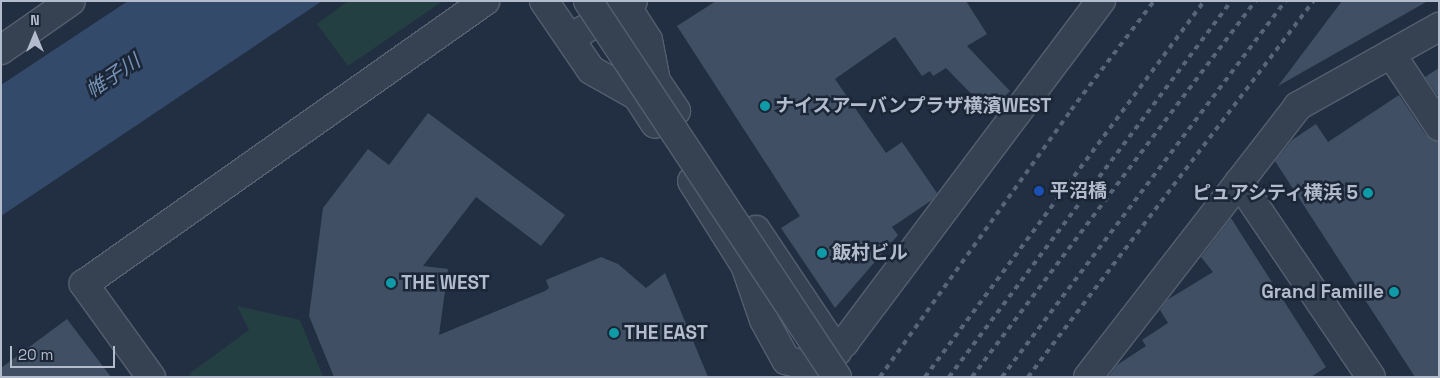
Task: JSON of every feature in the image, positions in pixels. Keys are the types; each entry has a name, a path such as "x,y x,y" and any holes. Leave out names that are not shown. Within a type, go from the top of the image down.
{"street":[{"path":"1,50 71,1"},
{"path":"151,377 84,284 485,1"},
{"path":"544,1 591,70 636,96 746,265 764,320 786,360 810,368 837,364 1101,1"},
{"path":"588,1 837,364"},
{"path":"570,38 627,3 648,40 656,81 837,364"},
{"path":"1095,373 1298,106 1439,27"},
{"path":"1391,54 1439,126"},
{"path":"1239,182 1371,377"}],"green space":[{"path":"348,1 443,1 348,66 317,24"},
{"path":"237,306 300,320 323,377 191,377 189,374 249,330"}],"water":[{"name":"帷子川","path":"128,1 322,1 1,216 1,85"}],"building":[{"path":"716,1 966,1 987,34 967,46 1010,91 989,112 946,68 933,76 930,71 922,76 895,37 835,79 886,153 902,142 937,193 932,200 892,227 898,235 835,308 781,228 800,216 677,26"},
{"path":"1342,1 1428,1 1278,86"},
{"path":"1439,68 1439,97 1425,77"},
{"path":"1399,95 1426,135 1439,141 1439,377 1415,377 1275,161 1292,140 1316,124 1328,142"},
{"path":"428,113 565,215 541,246 476,197 423,266 448,269 439,335 545,291 549,288 546,280 601,257 618,264 646,288 665,273 708,377 334,377 309,316 323,208 368,149 389,165"},
{"path":"1231,218 1326,367 1311,377 1108,377 1117,365 1146,346 1142,340 1168,323 1160,310 1167,300 1213,272 1201,257"},
{"path":"67,319 111,377 1,377 1,368"}],"railway":[{"path":"880,377 1071,110 1154,1"},
{"path":"925,377 1204,1"},
{"path":"949,377 1231,1"},
{"path":"972,377 1255,1"},
{"path":"1002,377 1285,1"},
{"path":"1028,377 1313,1"}],"place":[{"name":"ナイスアーバンプラザ横濱WEST","path":"765,106"},
{"name":"平沼橋","path":"1039,191"},
{"name":"ピュアシティ横浜 5","path":"1368,193"},
{"name":"飯村ビル","path":"822,253"},
{"name":"THE WEST","path":"391,283"},
{"name":"Grand Famille","path":"1394,292"},
{"name":"THE EAST","path":"614,333"}]}
